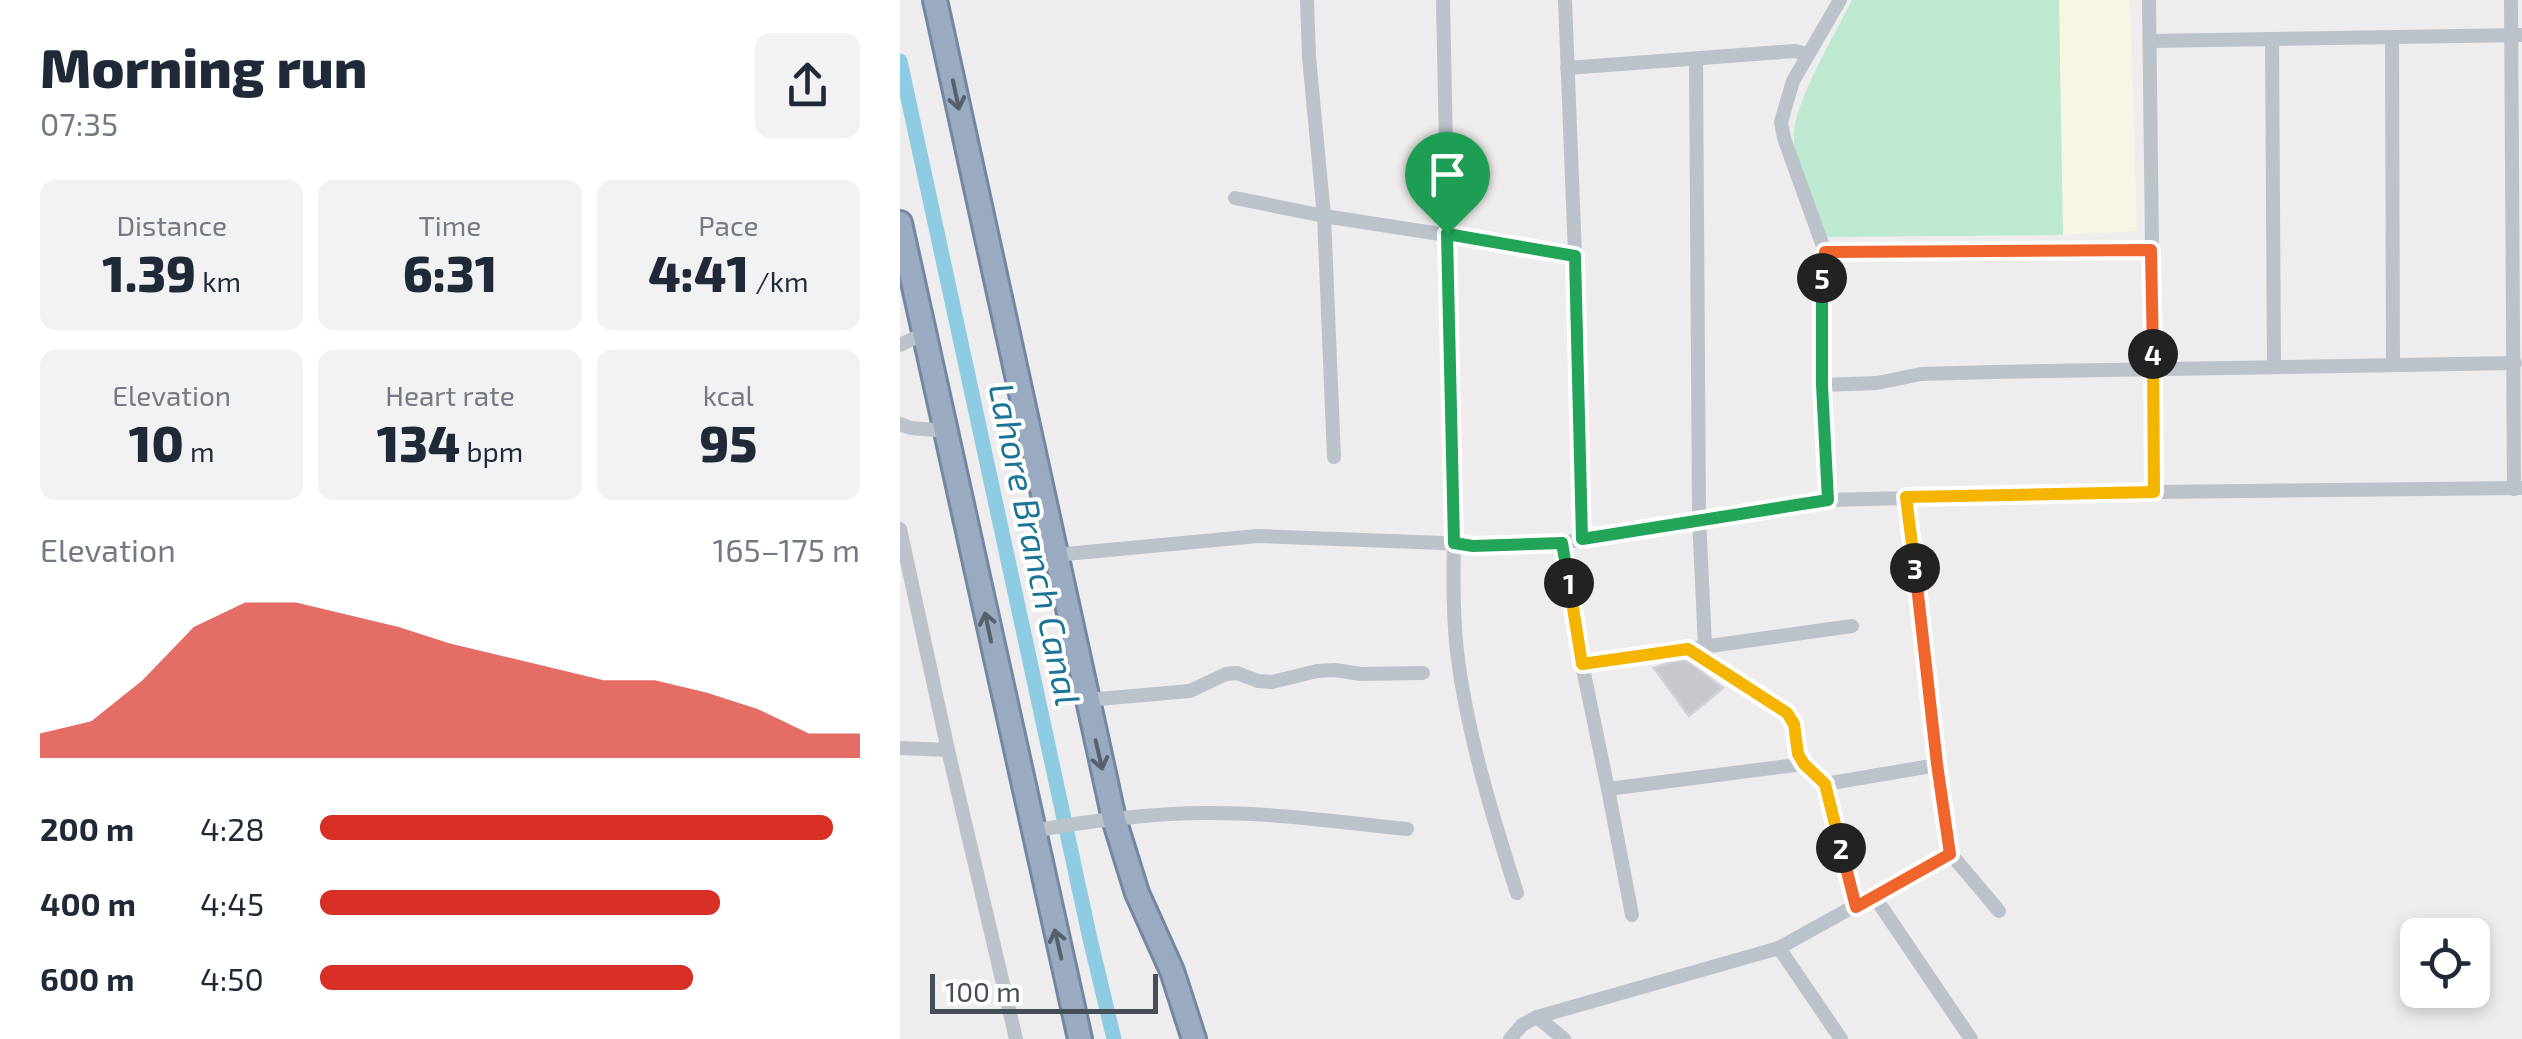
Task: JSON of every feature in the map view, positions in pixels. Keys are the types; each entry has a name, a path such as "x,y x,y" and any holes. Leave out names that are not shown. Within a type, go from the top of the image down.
{"highway":[{"path":"935,0 1087,700 1103,820 1172,971 1194,1039"},
{"path":"900,223 904,256 1043,829 1080,1039"}],"street":[{"path":"1307,0 1324,216 1334,457"},
{"path":"1443,0 1457,652 1494,819 1517,893"},
{"path":"1564,0 1582,539"},
{"path":"1828,500 1822,385 1825,252 1780,122 1806,54 1840,0"},
{"path":"2149,0 2154,492"},
{"path":"1055,555 1258,536 1473,546 1562,543 1828,500 2518,488 2514,363 2516,35 2511,0"},
{"path":"2150,40 2516,35"},
{"path":"2392,38 2393,364"},
{"path":"2272,40 2274,366"},
{"path":"1567,68 1795,51 1806,54"},
{"path":"1696,60 1699,518 1705,646"},
{"path":"1234,198 1575,256"},
{"path":"1825,252 2151,250"},
{"path":"900,345 923,334"},
{"path":"1822,385 1877,383 1921,374 2514,363"},
{"path":"900,424 946,431"},
{"path":"1906,497 1950,854 1999,911"},
{"path":"900,529 1016,1039"},
{"path":"1562,543 1632,915"},
{"path":"1582,664 1852,626"},
{"path":"1688,649 1787,713 1794,724 1798,754 1825,784 1856,907"},
{"path":"1087,700 1190,691 1226,674 1237,673 1272,682 1317,671 1423,673"},
{"path":"900,748 948,750"},
{"path":"1608,790 1804,764"},
{"path":"1825,784 1937,764"},
{"path":"1043,829 1201,813 1408,828"},
{"path":"1510,1039 1538,1017 1779,948 1950,854"},
{"path":"1874,896 1971,1039"},
{"path":"1779,948 1834,1037"},
{"path":"1538,1017 1564,1039"}],"shaded area":[{"path":"2058,0 2130,0 2137,231 2063,235"}],"green space":[{"path":"1852,0 2059,0 2063,235 1827,237 1799,164 1795,127 1806,91"}],"building":[{"path":"1686,660 1723,688 1689,716 1654,668"}],"waterway":[{"name":"Lahore Branch Canal","path":"900,61 1114,1039"}],"route":[{"path":"1447,234 1575,256 1582,539 1828,500 1821,330 1825,252 2151,250 2154,492 1906,497 1950,854 1856,907 1825,784 1798,754 1794,724 1787,713 1688,649 1582,664 1562,543 1454,543 1447,234"}]}
